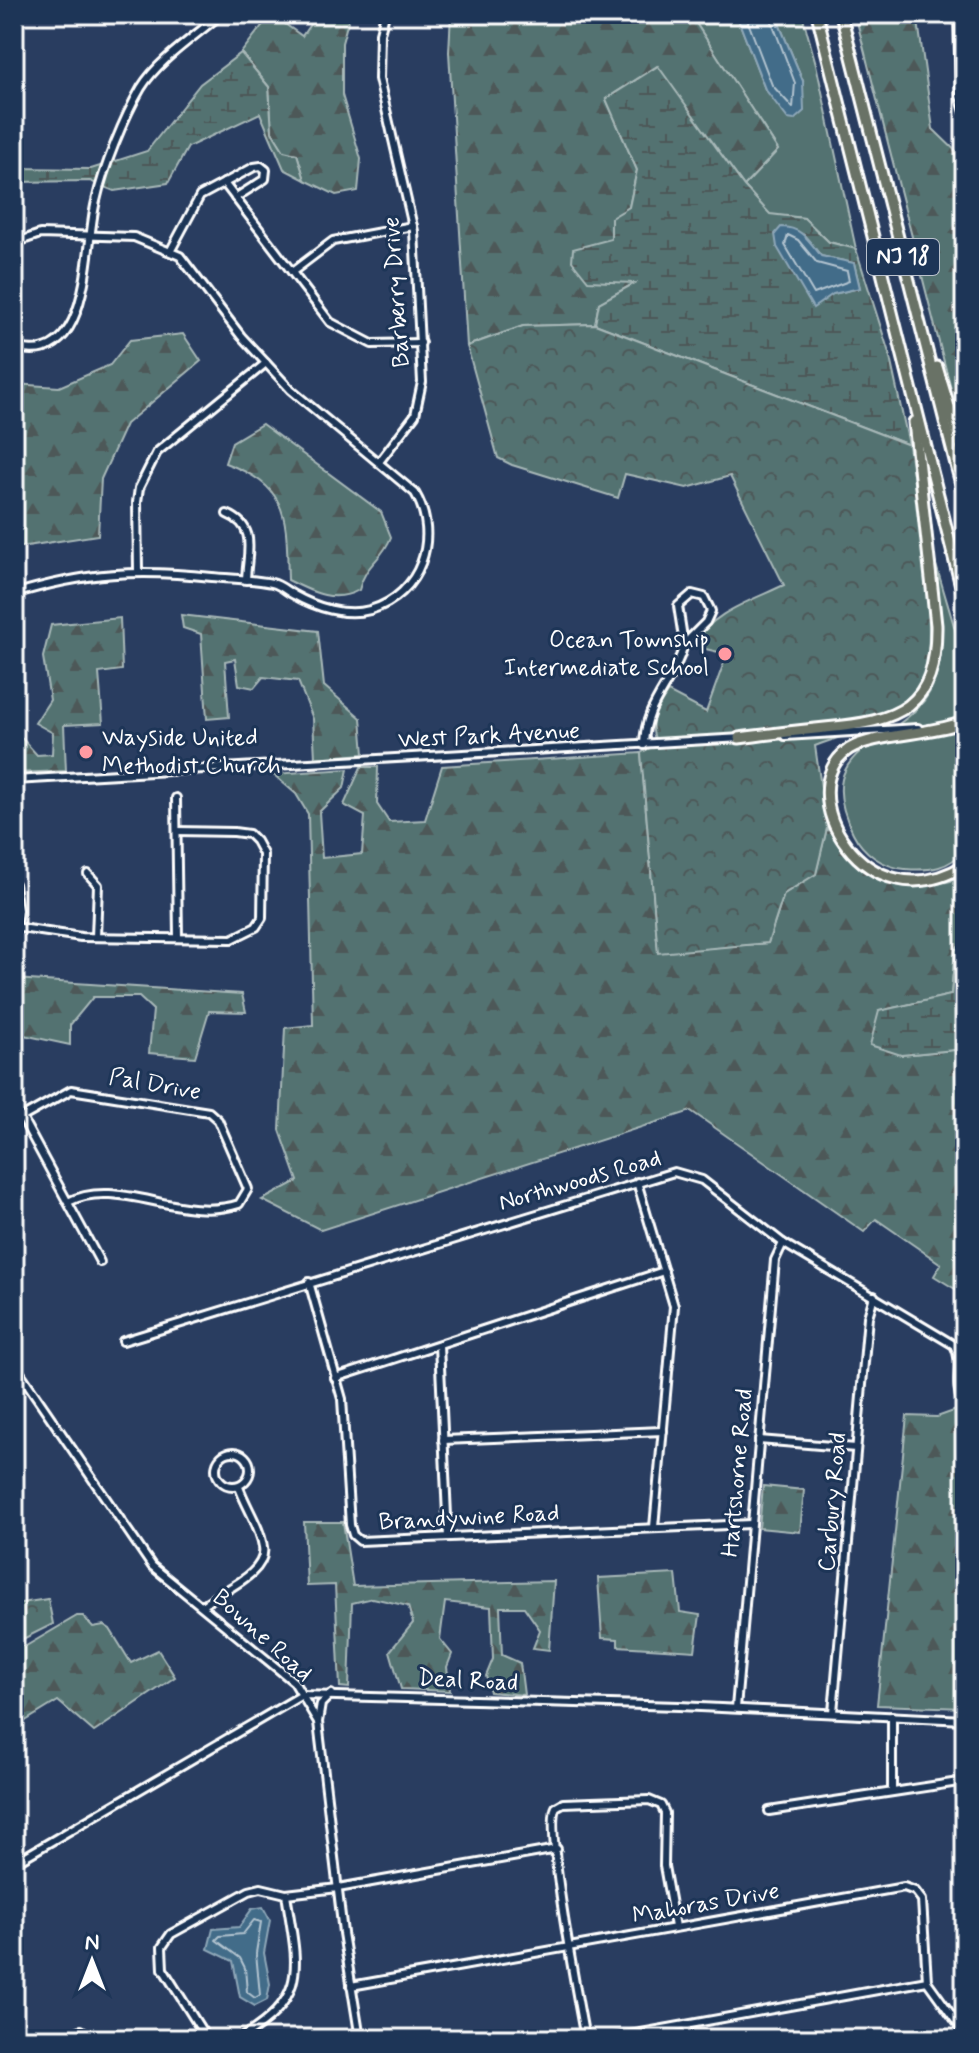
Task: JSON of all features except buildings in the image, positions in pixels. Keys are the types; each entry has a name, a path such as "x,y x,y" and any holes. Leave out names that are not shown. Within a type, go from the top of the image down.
{"highway":[{"name":"NJ 18","path":"817,14 965,602"},
{"name":"NJ 18","path":"841,14 965,500"},
{"path":"911,286 965,459"},
{"path":"739,738 886,720 910,707 927,684 935,657 936,625 912,395"},
{"path":"961,724 849,749 833,770 829,799 841,838 855,857 874,871 915,881 942,877 965,865"}],"street":[{"path":"14,347 28,351 52,346 74,322 98,191 141,89 221,14"},
{"name":"Barberry Drive","path":"379,462 415,415 420,401 421,343 413,226 379,79 380,33 385,14"},
{"path":"958,14 960,96 965,112"},
{"path":"171,250 200,196 254,167 261,166 266,170 265,179 235,198"},
{"path":"224,183 330,322 357,339 384,346 421,343"},
{"path":"292,272 333,241 413,226"},
{"path":"14,250 20,241 40,234 134,237 171,250 189,264 241,336 309,407 415,493 423,507 426,549 409,586 381,604 355,612 317,606 280,586 138,570 66,580 14,594"},
{"path":"138,570 139,488 157,452 266,363"},
{"path":"227,514 241,520 248,530 246,580"},
{"path":"644,745 649,709 673,675 684,644 710,616 708,601 697,594 683,598 678,606 684,644"},
{"name":"West Park Avenue","path":"14,780 961,724"},
{"path":"176,798 178,937"},
{"path":"14,884 18,910 15,927 96,937 232,939 256,927 262,918 263,854 249,834 177,831"},
{"path":"88,874 98,885 96,937"},
{"name":"Pal Drive","path":"14,1122 71,1090 209,1112 218,1120 248,1189 239,1204 218,1211 97,1192 68,1202"},
{"path":"22,1118 100,1262"},
{"name":"Northwoods Road","path":"123,1341 667,1172 695,1176 783,1243 956,1347 957,1387 962,1402"},
{"path":"637,1182 674,1306 654,1527"},
{"name":"Hartshorne Road","path":"736,1708 775,1260 783,1243"},
{"path":"335,1378 664,1271"},
{"name":"Brandywine Road","path":"309,1282 342,1399 353,1535 364,1541 751,1524"},
{"name":"Carbury Road","path":"833,1712 868,1317 874,1296"},
{"path":"439,1345 448,1537"},
{"name":"Bowne Road","path":"14,1364 145,1556 294,1682 318,1722 360,2039"},
{"path":"443,1440 663,1431"},
{"path":"759,1440 856,1448"},
{"path":"226,1454 240,1454 247,1461 249,1473 239,1487 226,1484 217,1475 217,1464 226,1454"},
{"path":"202,1606 253,1571 263,1557 263,1544 239,1487"},
{"path":"318,1722 321,1704 331,1694"},
{"name":"Deal Road","path":"14,1863 302,1695 736,1708 965,1720"},
{"path":"892,1716 892,1791"},
{"path":"769,1811 965,1781"},
{"path":"585,2039 552,1818 560,1805 649,1800 659,1803 665,1813 664,1866 675,1927"},
{"path":"207,2039 163,1969 160,1957 165,1941 255,1889 286,1894 338,1888 557,1849"},
{"name":"Mahoras Drive","path":"351,1986 894,1888 910,1888 920,1896 927,1981"},
{"path":"239,2039 277,2014 294,1982 296,1957 286,1894"},
{"path":"608,2039 927,1981 964,2030 954,2039"},
{"path":"686,2025 689,2039"},
{"path":"61,2039 81,2030 94,2039"}],"green space":[{"path":"271,14 302,36 317,14 350,14 342,43 342,95 361,159 358,191 336,195 305,180 297,154 284,152 272,132 269,87 241,53"},
{"path":"451,14 690,14 778,150 744,186 657,66 606,99 637,170 629,207 636,282 599,303 595,324 523,326 467,346 449,52"},
{"path":"690,14 736,14 765,89 803,81 775,14 802,14 816,64 856,249 829,242 804,218 770,215 744,186 778,150"},
{"path":"855,14 917,14 933,129 965,160 965,444"},
{"path":"241,53 269,87 272,132 284,151 297,154 305,180 284,169 260,113 188,147 168,183 114,191 90,181 14,182 14,168 91,169 147,151 200,84"},
{"path":"658,66 744,186 770,214 804,218 829,242 856,249 889,353 909,445 595,324 599,303 635,283 588,281 572,261 573,249 611,239 611,218 629,207 637,170 606,99","holes":["803,234 821,256 854,263 860,288 833,294"]},
{"name":"Ocean Township Intermediate School","path":"595,324 909,445 928,606 926,668 920,688 901,710 873,725 815,746 827,828 816,874 784,894 768,943 658,953 641,753 657,744 654,717 668,692 706,712 727,654 693,646 700,635 721,616 784,585 730,476 687,488 625,474 618,498 512,465 498,458 467,346 523,326"},
{"path":"183,334 201,361 126,424 101,479 98,535 14,548 14,384 59,387 110,365 130,340"},
{"path":"262,424 381,512 391,537 366,573 359,590 332,596 288,580 285,522 273,494 247,472 225,463 232,442"},
{"path":"934,558 965,663 965,849 946,865 923,870 905,869 882,862 868,853 857,840 842,802 842,779 851,761 903,721 920,705 933,685 942,638"},
{"path":"181,615 318,631 324,686 361,718 364,754 315,758 313,719 298,681 263,677 254,688 239,685 235,659 225,661 229,717 207,719 201,634 183,628"},
{"path":"120,618 122,670 99,673 103,723 64,725 66,771 14,773 14,736 20,736 37,755 52,754 53,733 35,723 50,700 43,657 51,625"},
{"path":"641,753 658,952 768,943 784,894 816,873 827,828 861,865 888,881 919,887 952,881 965,873 965,938 955,950 951,995 879,1011 901,1055 965,1049 965,1295 934,1276 941,1264 876,1219 864,1232 691,1111 321,1230 262,1200 298,1181 280,1130 285,1028 313,1025 308,814 296,794 273,774 348,769 344,788 319,812 322,858 362,854 365,816 344,805 361,767 378,767 377,804 389,822 425,820 442,766"},
{"path":"965,938 965,1049 901,1055 870,1045 879,1011 951,995 955,950"},
{"path":"14,979 242,994 246,1012 209,1011 195,1057 149,1053 153,1010 139,997 93,997 70,1025 70,1045 14,1033"},
{"path":"965,1407 965,1708 877,1705 907,1416 937,1417"},
{"path":"763,1486 804,1490 800,1532 759,1528"},
{"path":"304,1522 343,1522 353,1586 554,1581 549,1650 533,1648 540,1630 524,1607 500,1607 502,1655 520,1663 524,1695 490,1692 486,1676 493,1659 491,1607 445,1602 440,1639 452,1654 447,1667 450,1691 401,1689 390,1651 413,1623 408,1606 373,1598 352,1603 349,1688 340,1687 335,1585 307,1586"},
{"path":"676,1574 680,1612 700,1615 695,1651 618,1646 618,1639 602,1638 598,1578"},
{"path":"48,1599 53,1624 19,1641 14,1640 14,1604"},
{"path":"77,1616 83,1616 93,1627 104,1625 110,1629 131,1663 158,1650 175,1677 94,1732 58,1701 14,1728 14,1644 26,1646"}],"water":[{"path":"736,14 775,14 803,81 804,111 794,120 788,119 765,89"},
{"path":"781,227 800,232 821,256 854,263 860,288 833,294 813,308 777,247 775,234"},
{"path":"263,1907 270,1920 264,1953 270,1984 267,2000 255,2006 240,1997 233,1961 208,1949 213,1929 239,1927 252,1909"}],"place":[{"name":"Ocean Township Intermediate School","path":"725,654"},
{"name":"Wayside United Methodist Church","path":"86,752"}]}
